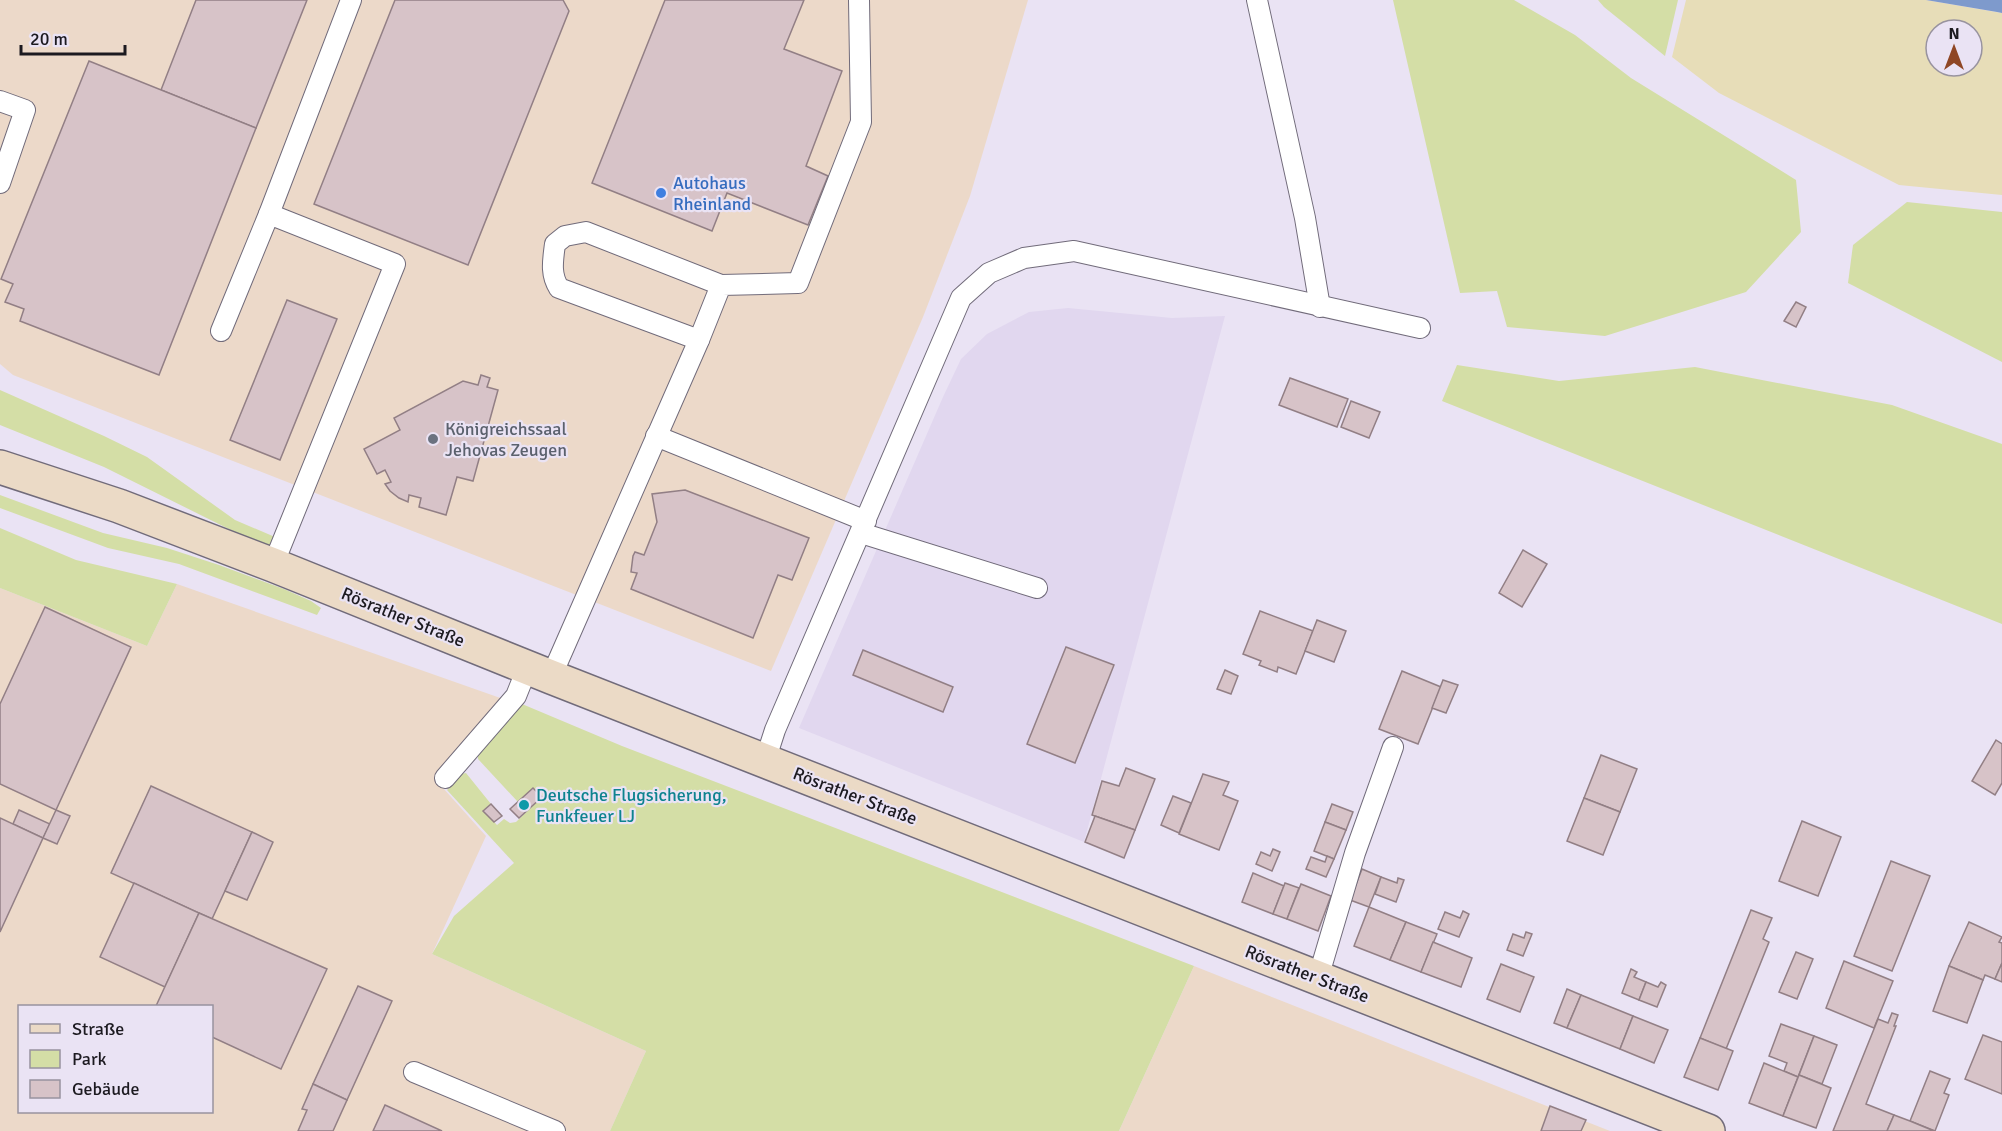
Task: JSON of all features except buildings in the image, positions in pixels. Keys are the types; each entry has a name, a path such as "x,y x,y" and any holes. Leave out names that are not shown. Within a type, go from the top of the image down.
{"main road":[{"name":"Rösrather Straße","path":"0,467 119,506 273,565 765,761 1708,1131"}],"lane":[{"path":"221,331 270,214 351,0"},
{"path":"699,340 559,288 554,280 552,264 555,244 565,236 586,232 721,285 798,283 861,122 859,0"},
{"path":"1257,0 1305,218 1320,306"},
{"path":"0,101 25,110 0,183"},
{"path":"270,214 395,264 273,565"},
{"path":"765,761 775,730 962,298 989,273 1024,258 1074,251 1420,328"},
{"path":"445,778 539,671 656,436 721,285"},
{"path":"656,436 863,527 1037,588"},
{"path":"1318,978 1355,853 1393,747"},
{"path":"414,1072 555,1131"}],"shaded area":[{"path":"0,0 1028,0 970,196 923,317 771,671 13,375 0,364"},
{"path":"1068,308 1172,318 1225,316 1084,842 799,728 961,359 987,334 1029,312"},
{"path":"177,584 506,700 435,779 486,836 432,954 646,1051 610,1131 0,1131 0,588 147,646"},
{"path":"1194,966 1610,1131 1119,1131"}],"green space":[{"path":"1393,0 1514,0 1575,35 1631,78 1796,180 1801,232 1746,292 1605,336 1507,327 1497,291 1460,293"},
{"path":"1598,0 1678,0 1665,56 1604,7"},
{"path":"1907,202 2002,212 2002,362 1848,283 1853,245"},
{"path":"1457,365 1559,381 1695,367 1892,405 2002,444 2002,624 1442,401"},
{"path":"0,390 147,457 235,520 275,537 269,549 104,467 0,425"},
{"path":"0,495 103,533 167,548 219,565 284,589 321,608 317,615 179,564 108,548 0,508"},
{"path":"0,528 76,560 177,584 147,646 0,588"},
{"path":"522,704 622,746 1194,966 1119,1131 610,1131 646,1051 432,954 454,916 514,863 447,790 461,774 466,773 491,804 484,811 497,825 504,819 510,823 516,822 542,797 518,802 478,759 478,754"}],"sand":[{"path":"1686,0 1926,0 2002,13 2002,195 1899,185 1719,93 1672,57"}],"water":[{"path":"1926,0 2002,0 2002,13 1997,12"}],"place":[{"name":"Autohaus Rheinland","path":"661,193"},
{"name":"Königreichssaal Jehovas Zeugen","path":"433,439"},
{"name":"Deutsche Flugsicherung, Funkfeuer LJ","path":"524,805"}]}
